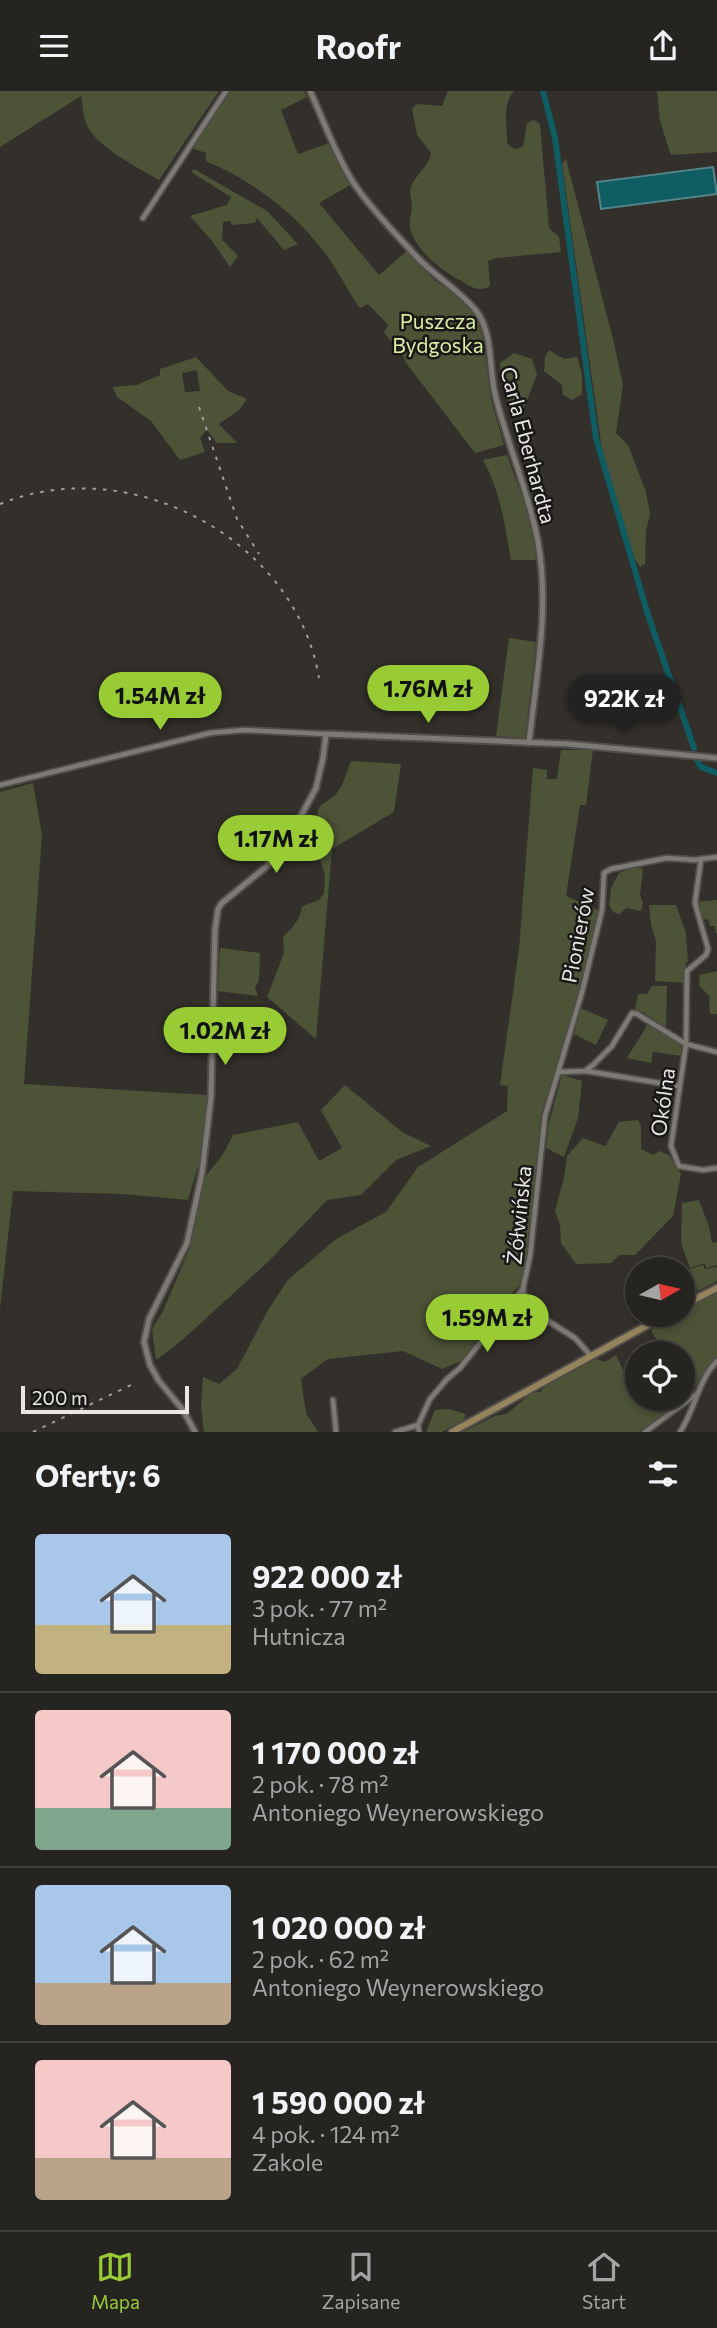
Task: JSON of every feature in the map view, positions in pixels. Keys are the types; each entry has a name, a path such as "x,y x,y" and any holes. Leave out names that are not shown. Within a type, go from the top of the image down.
{"main road":[{"path":"695,1300 717,1288"},
{"path":"452,1432 644,1327"}],"street":[{"path":"143,218 226,91"},
{"name":"Carla Eberhardta","path":"310,91 334,149 354,183 416,256 440,280 465,298 479,314 485,328 494,392 535,524 540,555 541,627 528,743"},
{"path":"0,785 210,733 254,730 606,747 717,758"},
{"path":"195,1432 183,1410 159,1381 150,1364 144,1342 149,1319 187,1243 202,1173 211,1097 215,930 218,909 284,848 316,788 326,734"},
{"name":"Pionierów","path":"558,1072 602,909 604,873 611,869 667,858 717,857"},
{"name":"Okólna","path":"701,859 695,904 708,949 706,955 687,971 686,1044 671,1146 679,1166 699,1170 717,1168"},
{"path":"585,1071 604,1056 632,1013 686,1044"},
{"name":"Okólna","path":"686,1044 717,1052"},
{"path":"558,1072 585,1071 678,1086"},
{"name":"Żółwińska","path":"558,1072 545,1116 533,1229 523,1289 528,1309 575,1338 591,1356"},
{"path":"419,1432 418,1425 435,1393 460,1368 509,1303 523,1289"},
{"path":"680,1432 691,1415 710,1369 717,1361"},
{"path":"645,1432 699,1392"},
{"path":"333,1400 336,1432"},
{"path":"395,1432 418,1425"}],"green space":[{"path":"0,91 219,91 159,180 118,156 98,140 86,123 81,96 0,147"},
{"name":"Puszcza Bydgoska","path":"228,91 304,91 307,97 281,110 298,154 329,143 352,184 319,203 379,275 408,250 434,280 468,302 481,327 491,400 504,445 475,453 384,332 388,325 368,304 360,308 330,260 300,224 256,188 206,161 206,153 189,147"},
{"path":"448,91 514,91 508,102 506,115 507,143 514,149 523,147 527,123 534,120 540,124 549,228 559,237 561,252 488,261 490,286 481,289 468,285 435,263 416,242 410,227 411,188 431,153 417,135 412,109 417,104 442,106"},
{"path":"657,91 717,91 717,152 671,155 660,121"},
{"path":"566,159 623,385 616,433 628,445 646,492 650,514 646,531 645,564 640,567 635,559 603,457 562,164"},
{"path":"194,169 267,211 298,244 284,250 257,218 255,223 232,225 230,221 223,222 222,240 238,256 230,267 190,216 227,205 231,197 191,172"},
{"path":"549,350 564,359 577,357 582,374 582,394 572,400 563,395 562,385 544,371 545,357"},
{"path":"514,353 532,359 537,374 524,408 511,404 502,385 500,363"},
{"path":"196,357 228,391 247,399 239,410 219,424 237,443 217,443 207,430 200,438 205,452 180,460 151,421 117,397 113,387 137,385 160,375 160,369","holes":["197,370 200,391 185,392 182,373"]},
{"path":"507,455 533,527 536,560 511,560 498,496 483,460"},
{"path":"509,638 536,642 525,738 496,736"},
{"path":"561,750 593,750 586,805 580,805 566,896 600,911 577,1004 541,1114 529,1240 524,1275 520,1284 461,1361 442,1369 403,1351 328,1359 301,1379 306,1413 318,1432 204,1432 201,1407 203,1377 219,1384 237,1369 287,1281 336,1239 386,1212 418,1167 507,1111 508,1086 500,1085 519,949 533,768 547,770 547,779 557,779"},
{"path":"351,761 401,764 394,812 332,849 316,1039 267,997 284,953 283,937 298,919 302,906 319,900 324,893 325,875 320,860 328,835 325,823 317,816 318,811 321,805 338,791"},
{"path":"33,783 42,835 24,1084 208,1095 199,1163 188,1200 122,1194 13,1191 0,1309 0,792"},
{"path":"641,868 643,871 641,911 627,908 619,914 613,912 609,905 611,888 619,873"},
{"path":"717,900 716,933 715,926 710,926 708,919 702,920 697,902"},
{"path":"649,905 676,905 686,933 688,962 685,983 655,981 656,941"},
{"path":"220,948 260,953 259,980 255,988 258,996 218,991"},
{"path":"717,971 717,1014 710,1014 709,996 699,985 700,975"},
{"path":"652,986 667,986 666,1028 643,1012 635,1010 638,994 647,994"},
{"path":"581,1008 608,1020 596,1045 574,1034"},
{"path":"649,1022 685,1044 682,1056 653,1052 651,1063 627,1058"},
{"path":"562,1075 582,1081 578,1118 564,1157 546,1148 549,1123"},
{"path":"345,1085 402,1132 431,1146 396,1160 361,1195 327,1200 269,1261 180,1342 156,1360 152,1329 163,1311 191,1245 204,1178 222,1156 233,1135 298,1122 319,1161 342,1148 321,1110"},
{"path":"638,1120 641,1126 641,1149 653,1155 659,1151 669,1155 681,1174 673,1216 635,1255 620,1255 611,1263 576,1264 561,1243 560,1225 555,1211 567,1156 583,1138 605,1146 619,1122"},
{"path":"699,1200 712,1243 717,1242 717,1265 706,1268 705,1263 695,1266 695,1257 686,1257 681,1243 682,1203"},
{"path":"703,1265 705,1269 717,1267 717,1281 698,1291 695,1267"},
{"path":"717,1293 717,1357 701,1384 695,1385 695,1341 657,1341 651,1330 656,1327 695,1327 695,1305"},
{"path":"616,1355 625,1374 625,1411 669,1411 642,1432 463,1432 495,1416 507,1414 531,1393 541,1392 544,1387 596,1359 605,1362"},
{"path":"449,1409 466,1414 464,1420 442,1432 426,1432 435,1410"}],"water":[{"path":"713,167 717,194 601,209 597,182"}],"waterway":[{"path":"543,91 555,138 596,438 648,615 694,748"},
{"path":"697,760 701,767 717,773"}],"railway":[{"path":"199,407 237,519 259,554"},
{"path":"0,504 50,491 101,489 152,499 200,519 242,548 278,585 304,628 319,678"},
{"path":"33,1432 133,1384"}]}
